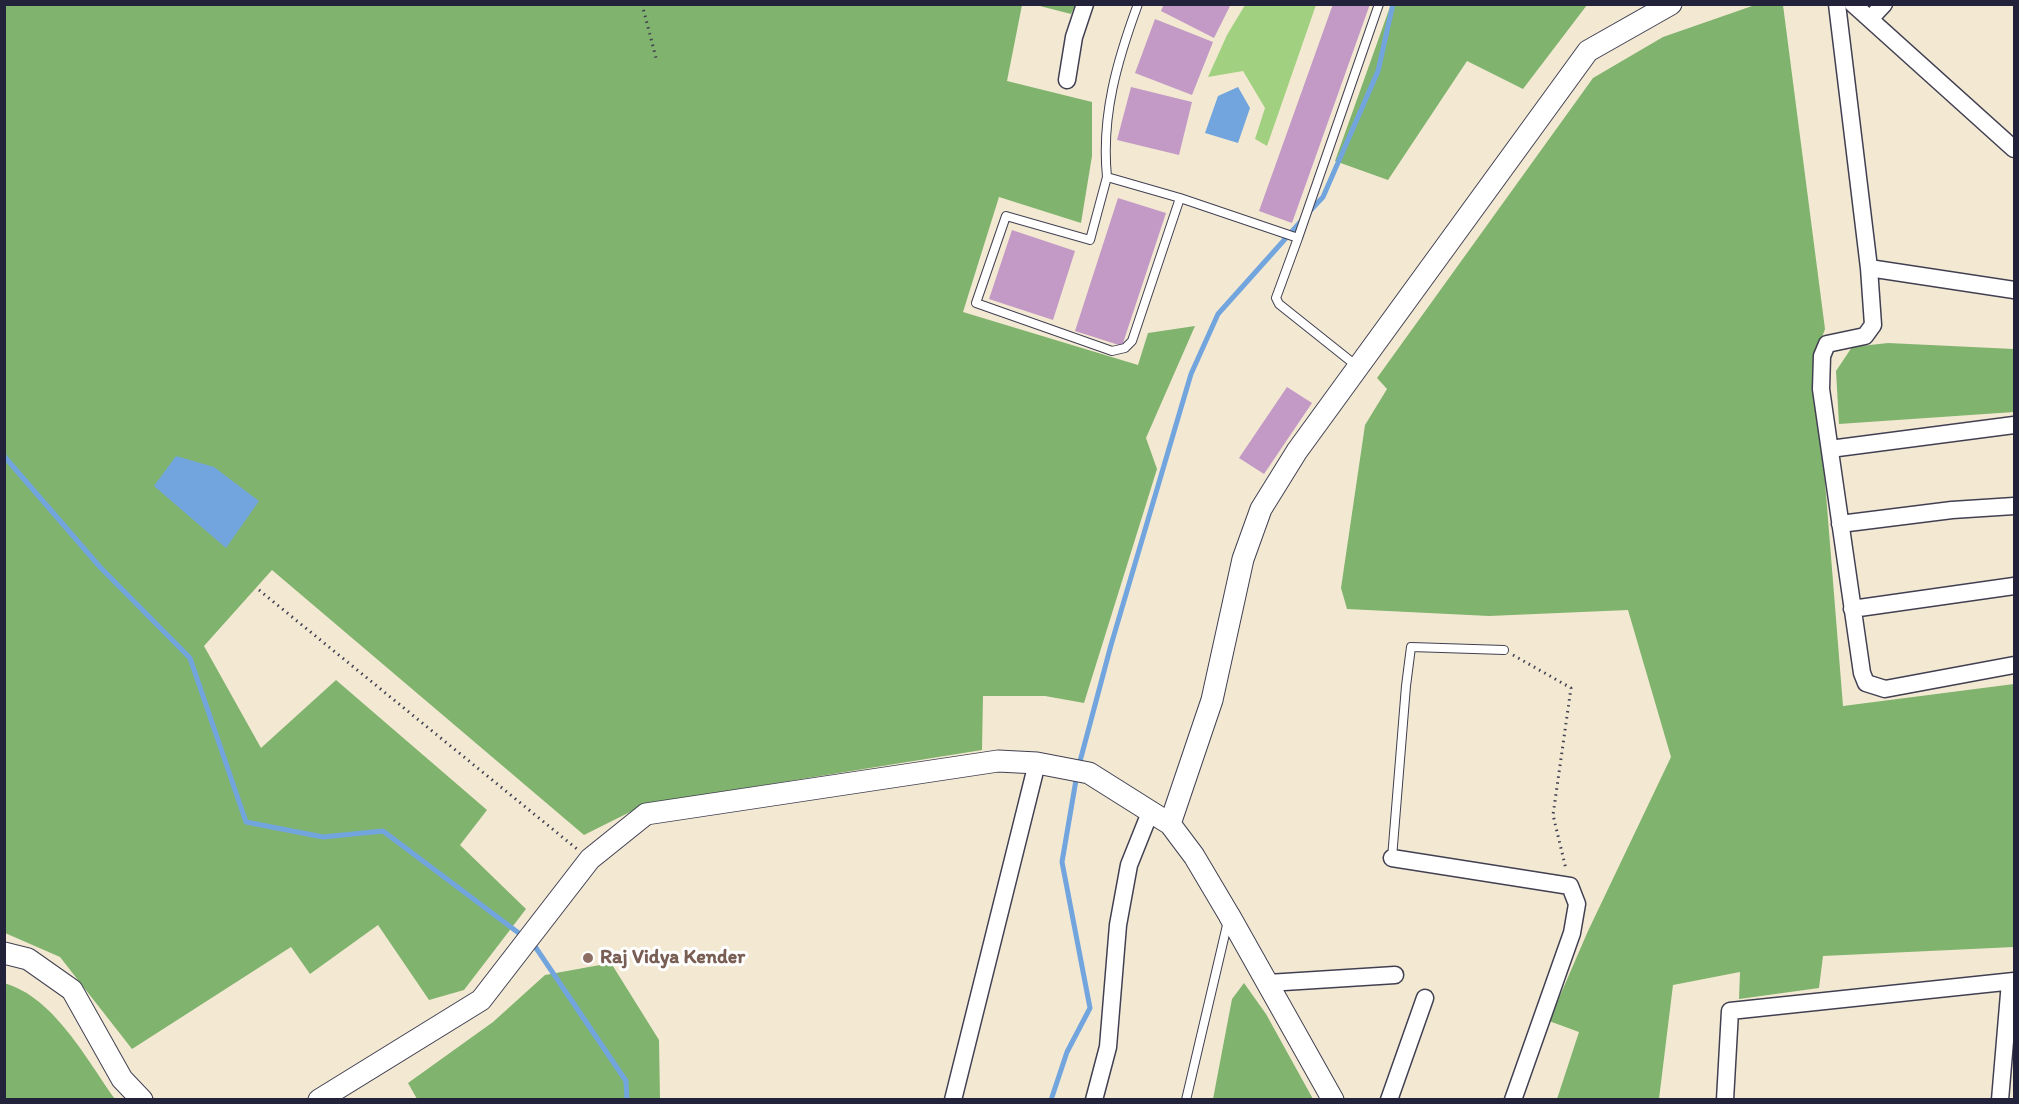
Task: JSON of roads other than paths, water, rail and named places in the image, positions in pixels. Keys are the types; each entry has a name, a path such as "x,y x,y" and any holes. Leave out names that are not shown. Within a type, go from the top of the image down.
{"street":[{"path":"1067,80 1074,37 1085,4"},
{"path":"1170,824 1212,700 1243,559 1261,509 1297,451 1588,51 1671,4"},
{"path":"1837,4 1869,268 1873,325 1865,336 1827,344 1822,356 1821,389 1862,673 1866,683 1885,689 2014,665"},
{"path":"1853,4 2014,147"},
{"path":"1870,19 1884,4"},
{"path":"1869,268 2014,290"},
{"path":"1830,449 2014,426"},
{"path":"1840,524 1952,510 2014,506"},
{"path":"1852,609 2014,586"},
{"path":"319,1100 481,1000 590,859 646,814 998,761 1037,763 1089,774 1151,810 1170,824 1194,856 1229,915 1333,1100"},
{"path":"953,1100 1037,763"},
{"path":"1094,1100 1108,1047 1118,925 1129,865 1151,810"},
{"path":"1392,858 1570,886 1576,904 1572,933 1513,1100"},
{"path":"4,953 27,959 72,990 122,1079 142,1100"},
{"path":"1268,983 1395,975"},
{"path":"1725,1100 1730,1011 2012,981 2000,1100"},
{"path":"1389,1100 1425,998"}],"lane":[{"path":"1138,4 1119,55 1107,110 1107,177 1090,240 1006,216 976,303 1112,351 1125,348 1132,341 1180,198"},
{"path":"1358,368 1279,304 1275,298 1379,4"},
{"path":"1107,177 1180,198 1298,238"},
{"path":"1392,858 1406,686 1412,647 1504,650"},
{"path":"1186,1100 1229,915"}],"water":[{"path":"1238,87 1250,108 1238,143 1205,133 1218,96"},
{"path":"176,456 214,467 259,501 226,548 154,486"}],"waterway":[{"path":"1309,212 1323,197 1378,71 1393,4"},
{"path":"1079,765 1111,645 1191,374 1218,314 1303,219"},
{"path":"4,456 100,567 190,658 246,822 323,837 383,831 524,937"},
{"path":"1051,1100 1067,1052 1090,1008 1062,862 1077,774"},
{"path":"532,942 626,1081 627,1100"}],"place":[{"name":"Raj Vidya Kender","path":"588,958"}]}
